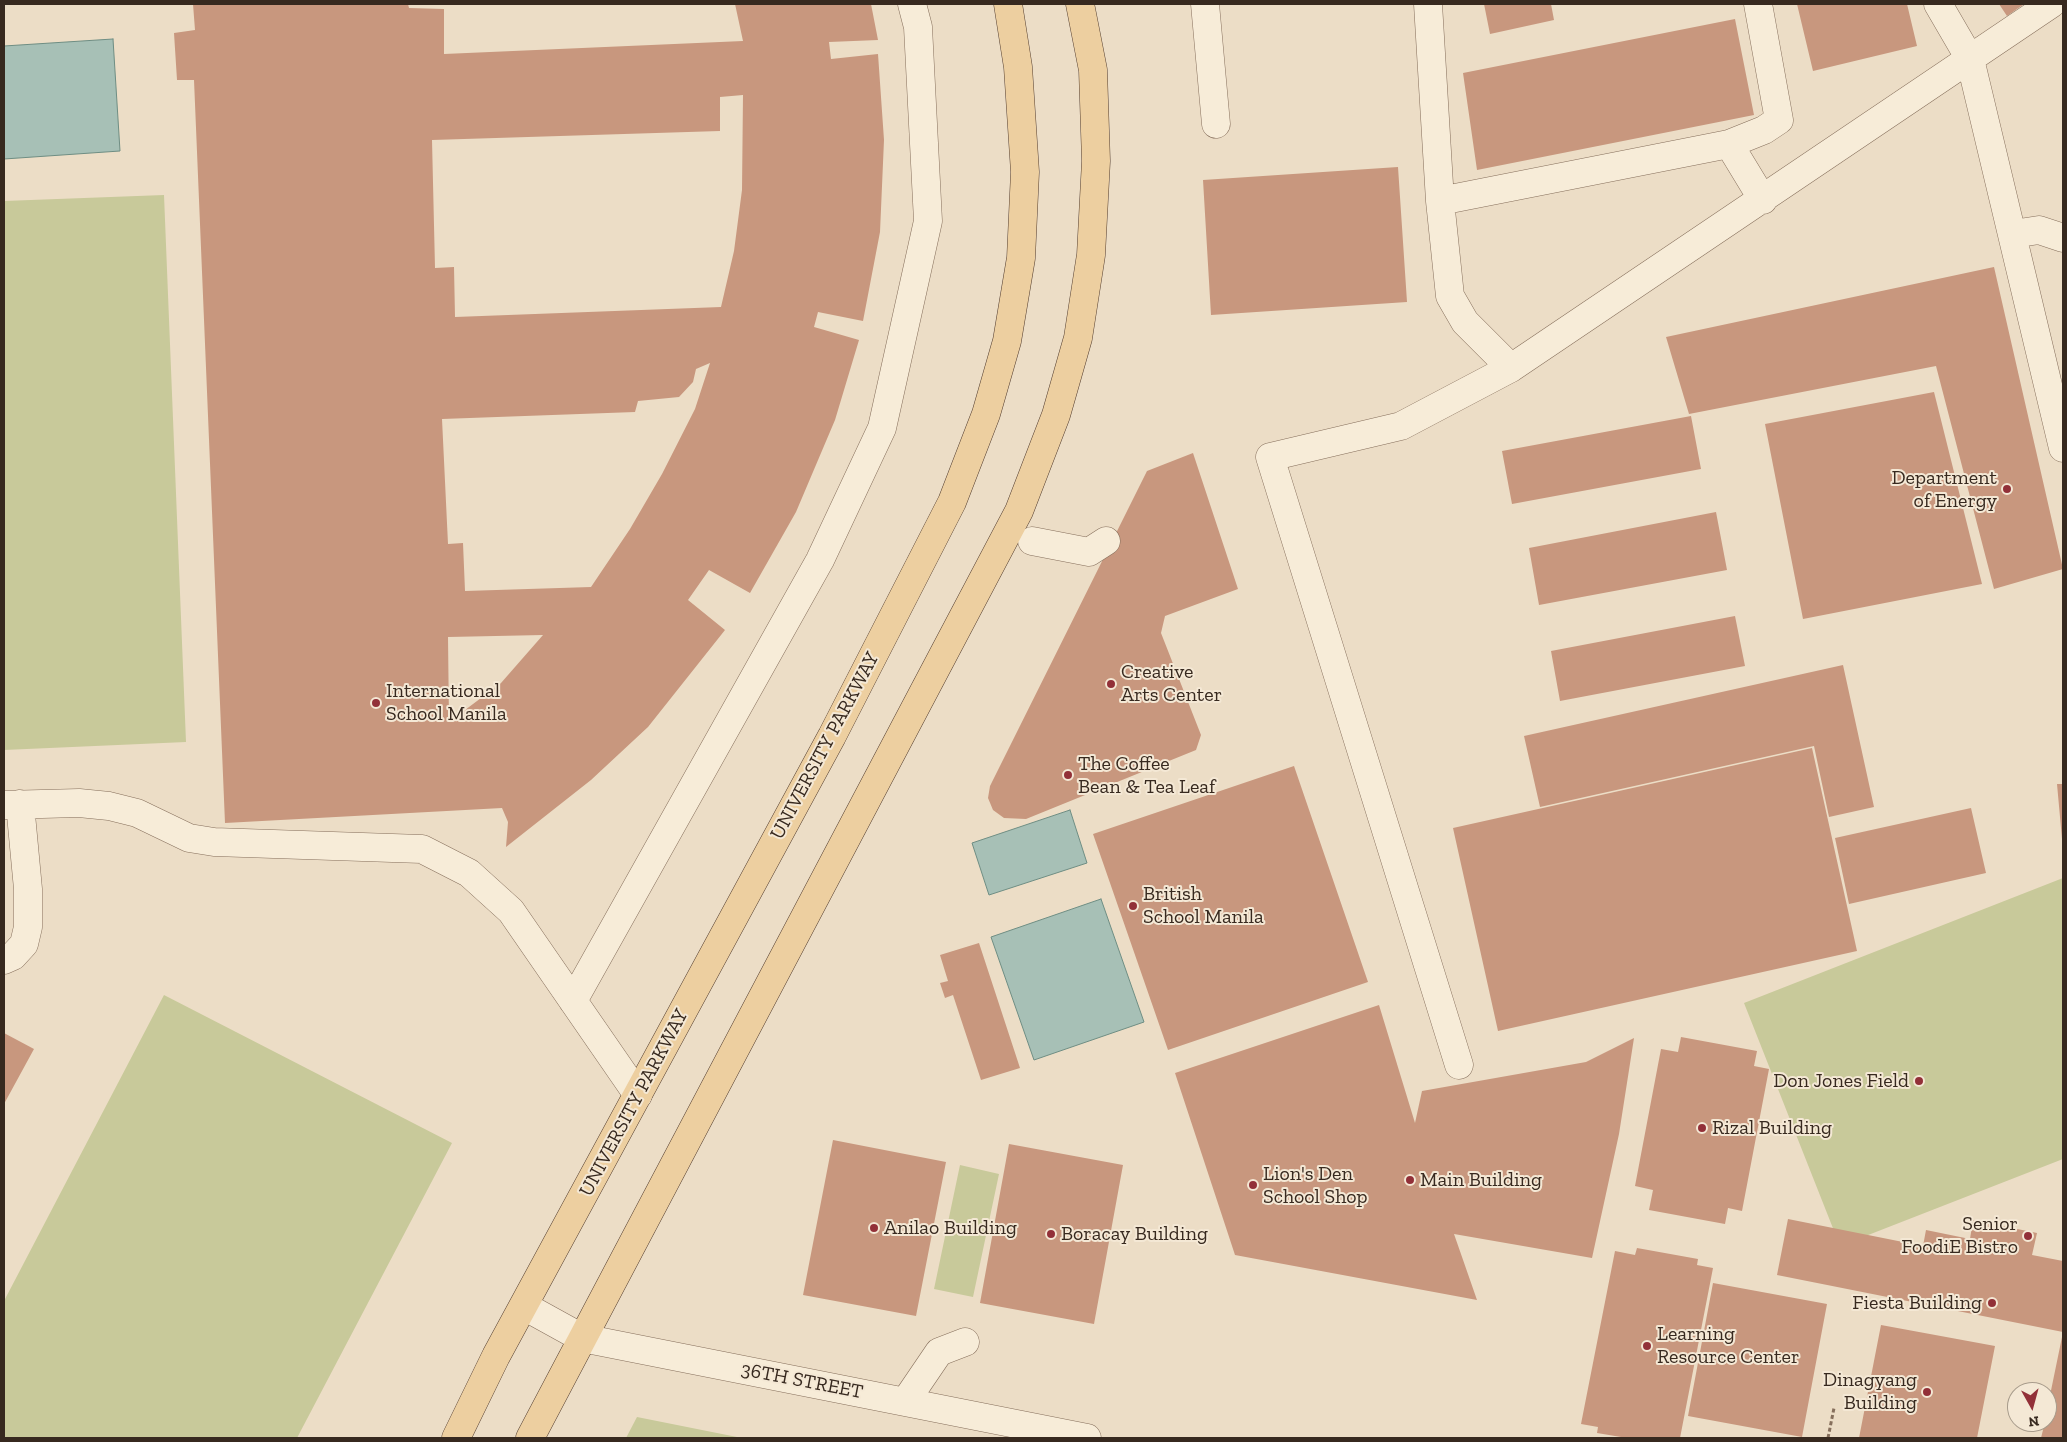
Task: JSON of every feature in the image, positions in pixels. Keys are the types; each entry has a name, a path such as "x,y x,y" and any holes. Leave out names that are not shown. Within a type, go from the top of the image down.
{"main road":[{"name":"UNIVERSITY PARKWAY","path":"456,1438 524,1306 832,736 948,511 986,414 1007,341 1021,258 1026,172 1018,67 1008,4"},
{"path":"530,1438 1019,511 1056,415 1078,338 1091,255 1096,161 1093,70 1080,4"}],"street":[{"path":"573,1001 820,560 882,428 928,221 918,27 912,4"},
{"path":"1205,4 1216,124"},
{"path":"1428,4 1440,201 1450,296 1465,322 1511,368"},
{"path":"1440,201 1729,144 1764,130 1779,120 1758,4"},
{"path":"1938,4 1970,59 2063,448"},
{"path":"1459,1065 1270,457 1401,426 1511,368 1763,200 2051,4"},
{"path":"1729,144 1763,200"},
{"path":"2013,234 2039,230 2063,238"},
{"path":"1032,541 1089,552 1106,541"},
{"path":"4,960 13,956 24,944 28,927 28,889 12,805 79,803 109,806 137,813 189,838 214,842 422,849 469,873 511,911 638,1095"},
{"name":"36TH STREET","path":"524,1306 582,1338 1087,1438"},
{"path":"905,1402 939,1352 965,1342"}],"path":[{"path":"1828,1438 1834,1408"}],"green space":[{"path":"164,195 186,742 4,750 4,201"},
{"name":"Don Jones Field","path":"2063,878 2063,1159 1840,1246 1744,1003"},
{"path":"164,995 452,1143 297,1438 4,1438 4,1301"},
{"path":"960,1165 999,1174 973,1297 934,1289"},
{"path":"637,1417 742,1438 626,1438"}],"shaded area":[{"path":"113,39 120,151 4,159 4,46"},
{"path":"1070,810 1087,863 989,895 972,843"},
{"path":"1101,899 1144,1022 1034,1060 991,937"}],"building":[{"path":"193,4 408,4 409,8 444,9 444,54 743,41 735,4 871,4 878,40 829,42 831,59 878,54 884,140 880,232 863,321 818,312 814,327 859,340 835,420 796,512 750,593 709,570 688,600 725,630 648,727 591,780 506,847 508,822 502,808 225,823 194,80 177,80 174,33 195,30","holes":["743,95 742,190 734,251 721,307 455,317 454,267 435,268 432,140 720,131 720,97","710,363 695,409 662,474 630,529 591,587 465,591 463,543 448,544 442,419 635,412 638,401 679,397 693,382 696,369","543,635 501,683 449,722 448,637"]},
{"path":"1484,4 1551,4 1554,20 1490,34"},
{"path":"1797,4 1907,4 1917,46 1813,71"},
{"path":"1999,4 2024,4 2007,16"},
{"path":"1735,19 1754,115 1477,170 1463,73"},
{"path":"1398,167 1407,302 1211,315 1203,180"},
{"name":"Department of Energy","path":"1994,267 2063,569 1994,589 1936,366 1689,414 1666,337"},
{"path":"1934,392 1982,584 1803,619 1765,424"},
{"path":"1691,416 1701,469 1512,504 1502,451"},
{"name":"Creative Arts Center","path":"1193,453 1238,589 1165,616 1161,633 1201,735 1196,750 1026,819 1004,818 993,810 988,798 990,786 1147,471"},
{"path":"1716,512 1727,570 1539,605 1529,548"},
{"path":"1735,616 1745,666 1560,701 1551,651"},
{"path":"1843,665 1874,807 1829,817 1814,746 1540,807 1524,736"},
{"path":"1812,748 1857,951 1498,1031 1453,828"},
{"path":"1294,766 1368,982 1168,1050 1093,834"},
{"path":"2057,784 2063,784 2063,839 2062,839"},
{"path":"1971,808 1986,873 1849,904 1835,838"},
{"path":"979,943 1020,1068 981,1080 953,995 945,998 940,983 948,981 940,955"},
{"name":"Main Building","path":"1379,1005 1415,1123 1422,1091 1586,1062 1634,1038 1619,1134 1592,1258 1454,1234 1477,1300 1235,1255 1175,1073"},
{"path":"4,1033 34,1049 4,1104"},
{"name":"Rizal Building","path":"1681,1037 1757,1051 1754,1066 1769,1069 1742,1211 1728,1208 1725,1224 1649,1210 1653,1190 1635,1186 1661,1049 1678,1052"},
{"name":"Anilao Building","path":"833,1140 946,1162 916,1316 803,1295"},
{"name":"Boracay Building","path":"1009,1144 1123,1165 1094,1324 980,1303"},
{"name":"Fiesta Building","path":"1788,1219 1923,1246 1926,1230 1970,1239 1973,1220 2037,1233 2032,1255 2063,1261 2063,1332 1777,1275"},
{"name":"Learning Resource Center","path":"1637,1248 1698,1259 1697,1265 1713,1268 1680,1438 1627,1438 1597,1433 1598,1427 1581,1424 1615,1251 1635,1255"},
{"path":"1713,1283 1827,1304 1802,1437 1688,1416"},
{"name":"Dinagyang Building","path":"1881,1325 1995,1346 1977,1438 1859,1438"},
{"path":"2062,1337 2063,1438 2041,1438 2042,1432 2057,1432 2057,1382 2053,1382"}],"place":[{"name":"Department of Energy","path":"2007,489"},
{"name":"Creative Arts Center","path":"1111,684"},
{"name":"International School Manila","path":"376,703"},
{"name":"The Coffee Bean & Tea Leaf","path":"1068,775"},
{"name":"British School Manila","path":"1133,906"},
{"name":"Don Jones Field","path":"1919,1081"},
{"name":"Rizal Building","path":"1702,1128"},
{"name":"Main Building","path":"1410,1180"},
{"name":"Lion's Den School Shop","path":"1253,1185"},
{"name":"Anilao Building","path":"874,1228"},
{"name":"Boracay Building","path":"1051,1234"},
{"name":"Senior FoodiE Bistro","path":"2028,1236"},
{"name":"Fiesta Building","path":"1992,1303"},
{"name":"Learning Resource Center","path":"1647,1346"},
{"name":"Dinagyang Building","path":"1927,1392"}]}
